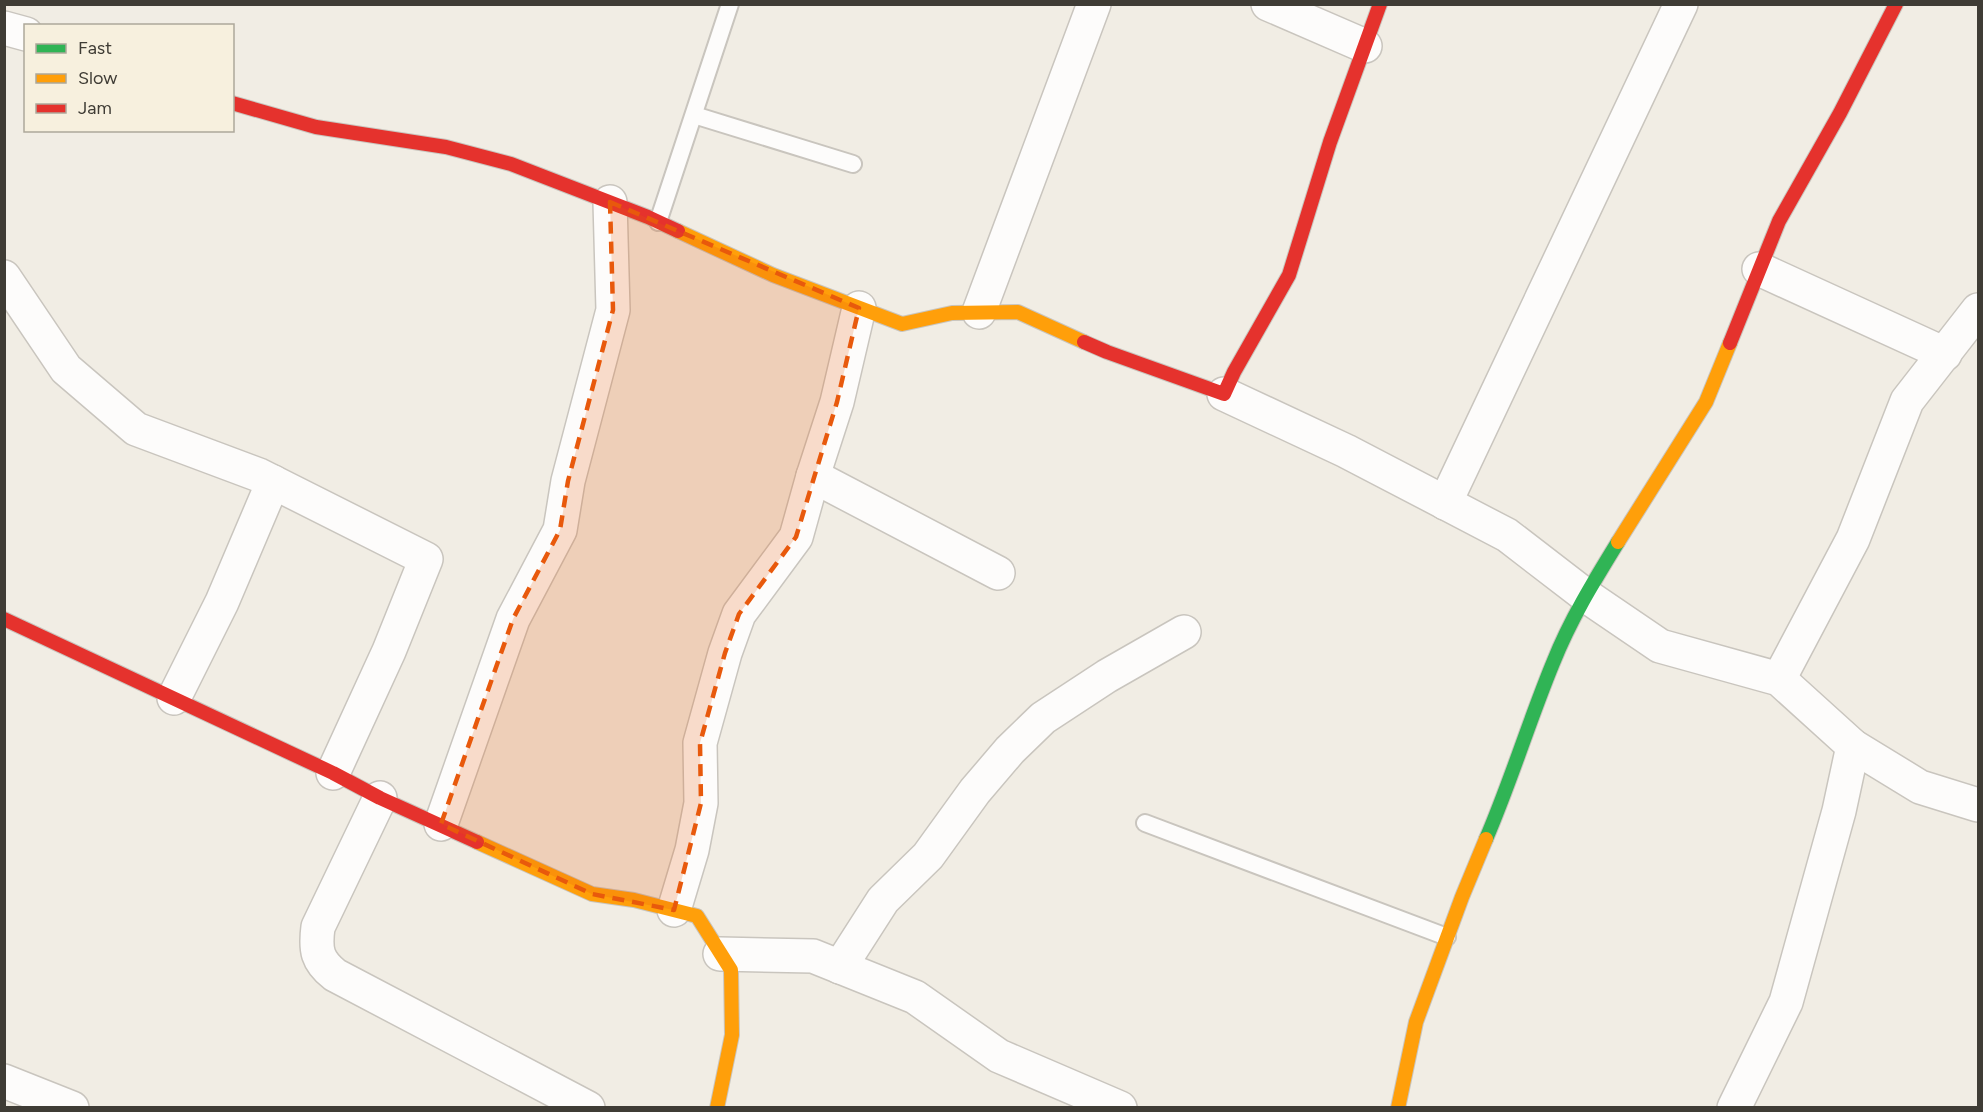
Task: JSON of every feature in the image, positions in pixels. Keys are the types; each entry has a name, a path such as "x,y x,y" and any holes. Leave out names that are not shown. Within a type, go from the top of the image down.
{"street":[{"path":"979,312 1094,4"},
{"path":"1268,4 1365,46"},
{"path":"1224,394 1289,275 1330,142 1380,4"},
{"path":"1445,503 1680,4"},
{"path":"1398,1107 1416,1022 1447,937 1501,804 1553,662 1585,595 1706,402 1779,221 1840,113 1896,4"},
{"path":"4,28 24,33"},
{"path":"234,104 316,127 457,150 511,165 658,222 773,275 902,324 952,313 1018,312 1107,352 1224,394 1346,452 1507,535 1585,595 1660,646 1779,679 1853,746 1920,787 1978,805"},
{"path":"441,824 513,619 560,530 568,481 613,310 610,202"},
{"path":"1759,269 1945,354"},
{"path":"4,277 66,369 136,429 259,475 426,559 389,651 333,773"},
{"path":"674,910 692,850 701,803 700,743 725,653 739,614 796,537 837,402 860,308"},
{"path":"1779,679 1853,539 1907,401 1978,310"},
{"path":"813,476 998,573"},
{"path":"174,698 222,602 273,482"},
{"path":"4,619 333,773 380,798 592,894 634,900 697,916 731,970 732,1035 717,1107"},
{"path":"840,967 883,900 928,856 975,791 1026,734 1043,718 1107,676 1184,632"},
{"path":"1734,1107 1786,1002 1839,810 1853,746"},
{"path":"380,798 318,927 316,942 324,966 335,975 588,1107"},
{"path":"720,954 813,956 915,997 1061,1096 1120,1107"},
{"path":"4,1081 72,1107"}],"lane":[{"path":"658,222 730,4"},
{"path":"694,115 853,164"},
{"path":"1145,823 1447,937"}],"highlighted area":[{"path":"610,202 859,308 837,402 796,537 739,614 725,653 700,743 701,803 674,910 592,894 441,824 513,619 560,530 568,481 613,310"}],"traffic: fast":[{"path":"1486,839 1544,685 1567,631 1618,542"}],"traffic: slow":[{"path":"678,231 773,275 902,324 952,313 1018,312 1084,342"},
{"path":"1618,542 1706,402 1730,343"},
{"path":"1398,1108 1416,1022 1486,839"},
{"path":"477,842 592,894 634,900 697,916 731,970 732,1035 717,1108"}],"traffic: jam":[{"path":"1084,342 1224,394 1289,275 1330,142 1380,4"},
{"path":"1730,343 1779,221 1840,113 1896,4"},
{"path":"234,104 316,127 446,147 511,164 648,217 678,231"},
{"path":"4,619 477,842"}]}
